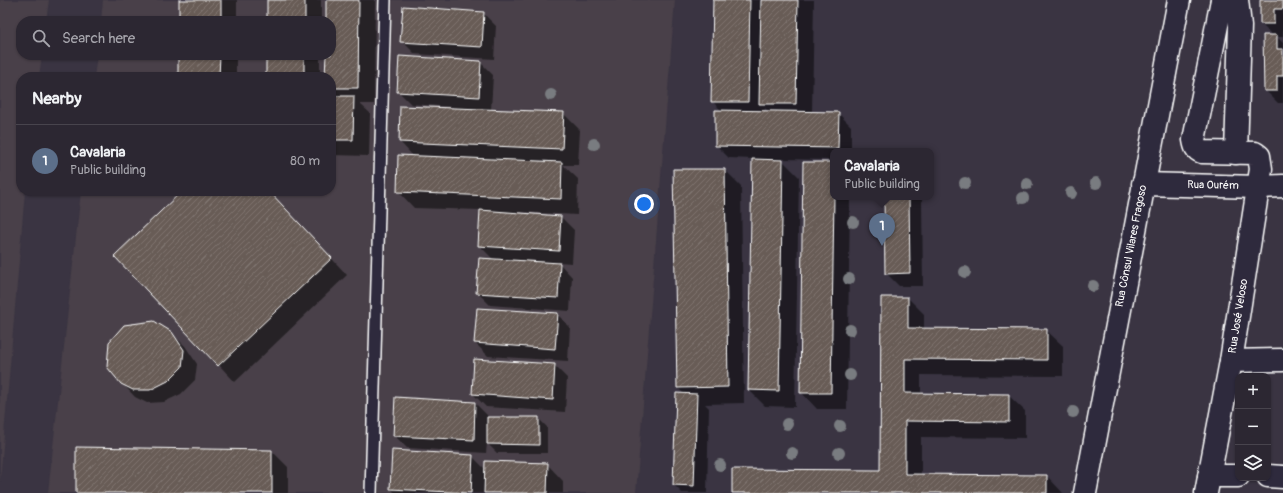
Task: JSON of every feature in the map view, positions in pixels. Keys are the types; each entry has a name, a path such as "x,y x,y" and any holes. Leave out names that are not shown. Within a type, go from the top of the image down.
{"street":[{"name":"Rua Cônsul Vilares Fragoso","path":"1085,493 1179,0"},
{"path":"1222,0 1194,140 1196,149 1202,152 1236,153 1240,26 1237,0"},
{"name":"Rua José Veloso","path":"1207,484 1230,361 1261,169 1259,156 1255,153 1236,153"},
{"name":"Rua Ourém","path":"1143,184 1259,187 1283,186"},
{"path":"1230,361 1283,360"},
{"path":"1271,476 1283,477"},
{"path":"1207,484 1235,477"}],"lane":[{"path":"371,493 385,0"}],"shaded area":[{"path":"0,0 49,0 47,16 16,16 16,60 41,60 40,72 16,72 16,196 25,196 0,481"},
{"path":"103,0 675,0 636,493 48,493 80,196 336,196 336,72 95,72 96,60 336,60 336,16 101,16"}],"building":[{"path":"179,0 221,0 221,16 179,16"},
{"path":"267,0 305,0 305,16 267,16"},
{"path":"326,0 359,0 358,88 336,88 336,72 325,72 326,60 336,60 336,16 326,16"},
{"path":"713,0 750,0 748,102 711,102"},
{"path":"761,0 798,0 796,104 759,104"},
{"path":"1260,0 1283,0 1283,9 1274,9 1274,24 1260,24"},
{"path":"403,6 484,12 482,47 400,42"},
{"path":"1263,35 1277,35 1277,49 1283,49 1283,76 1277,76 1277,91 1264,91"},
{"path":"399,56 481,61 479,97 397,92"},
{"path":"178,60 220,60 219,72 178,72"},
{"path":"266,60 304,60 304,72 266,72"},
{"path":"336,96 354,96 353,140 336,140"},
{"path":"400,106 564,112 562,149 399,142"},
{"path":"715,110 839,112 838,148 715,146"},
{"path":"398,155 562,162 561,199 397,192"},
{"path":"752,159 783,160 779,391 748,390"},
{"path":"803,162 830,162 830,200 834,200 831,393 800,393"},
{"path":"673,169 725,169 728,387 677,388"},
{"path":"177,196 274,196 332,258 218,366 114,256"},
{"path":"884,200 909,200 910,273 885,274"},
{"path":"480,210 561,216 559,251 478,246"},
{"path":"479,258 560,263 558,298 476,293"},
{"path":"881,297 908,297 908,328 1047,329 1047,360 905,359 905,393 1009,394 1009,422 905,421 905,474 1047,475 1047,493 732,493 732,469 880,470"},
{"path":"477,308 558,313 555,349 474,343"},
{"path":"154,321 172,332 184,350 182,367 168,381 150,390 133,390 121,384 107,367 109,342 124,325"},
{"path":"474,359 555,364 553,400 472,394"},
{"path":"676,393 697,394 694,486 673,485"},
{"path":"395,397 475,402 474,440 393,436"},
{"path":"487,417 539,417 539,445 487,444"},
{"path":"76,447 272,450 272,493 76,493"},
{"path":"392,450 473,455 471,493 390,489"},
{"path":"485,461 548,463 547,493 484,493"}],"place":[{"name":"Cavalaria","path":"882,246"}]}
